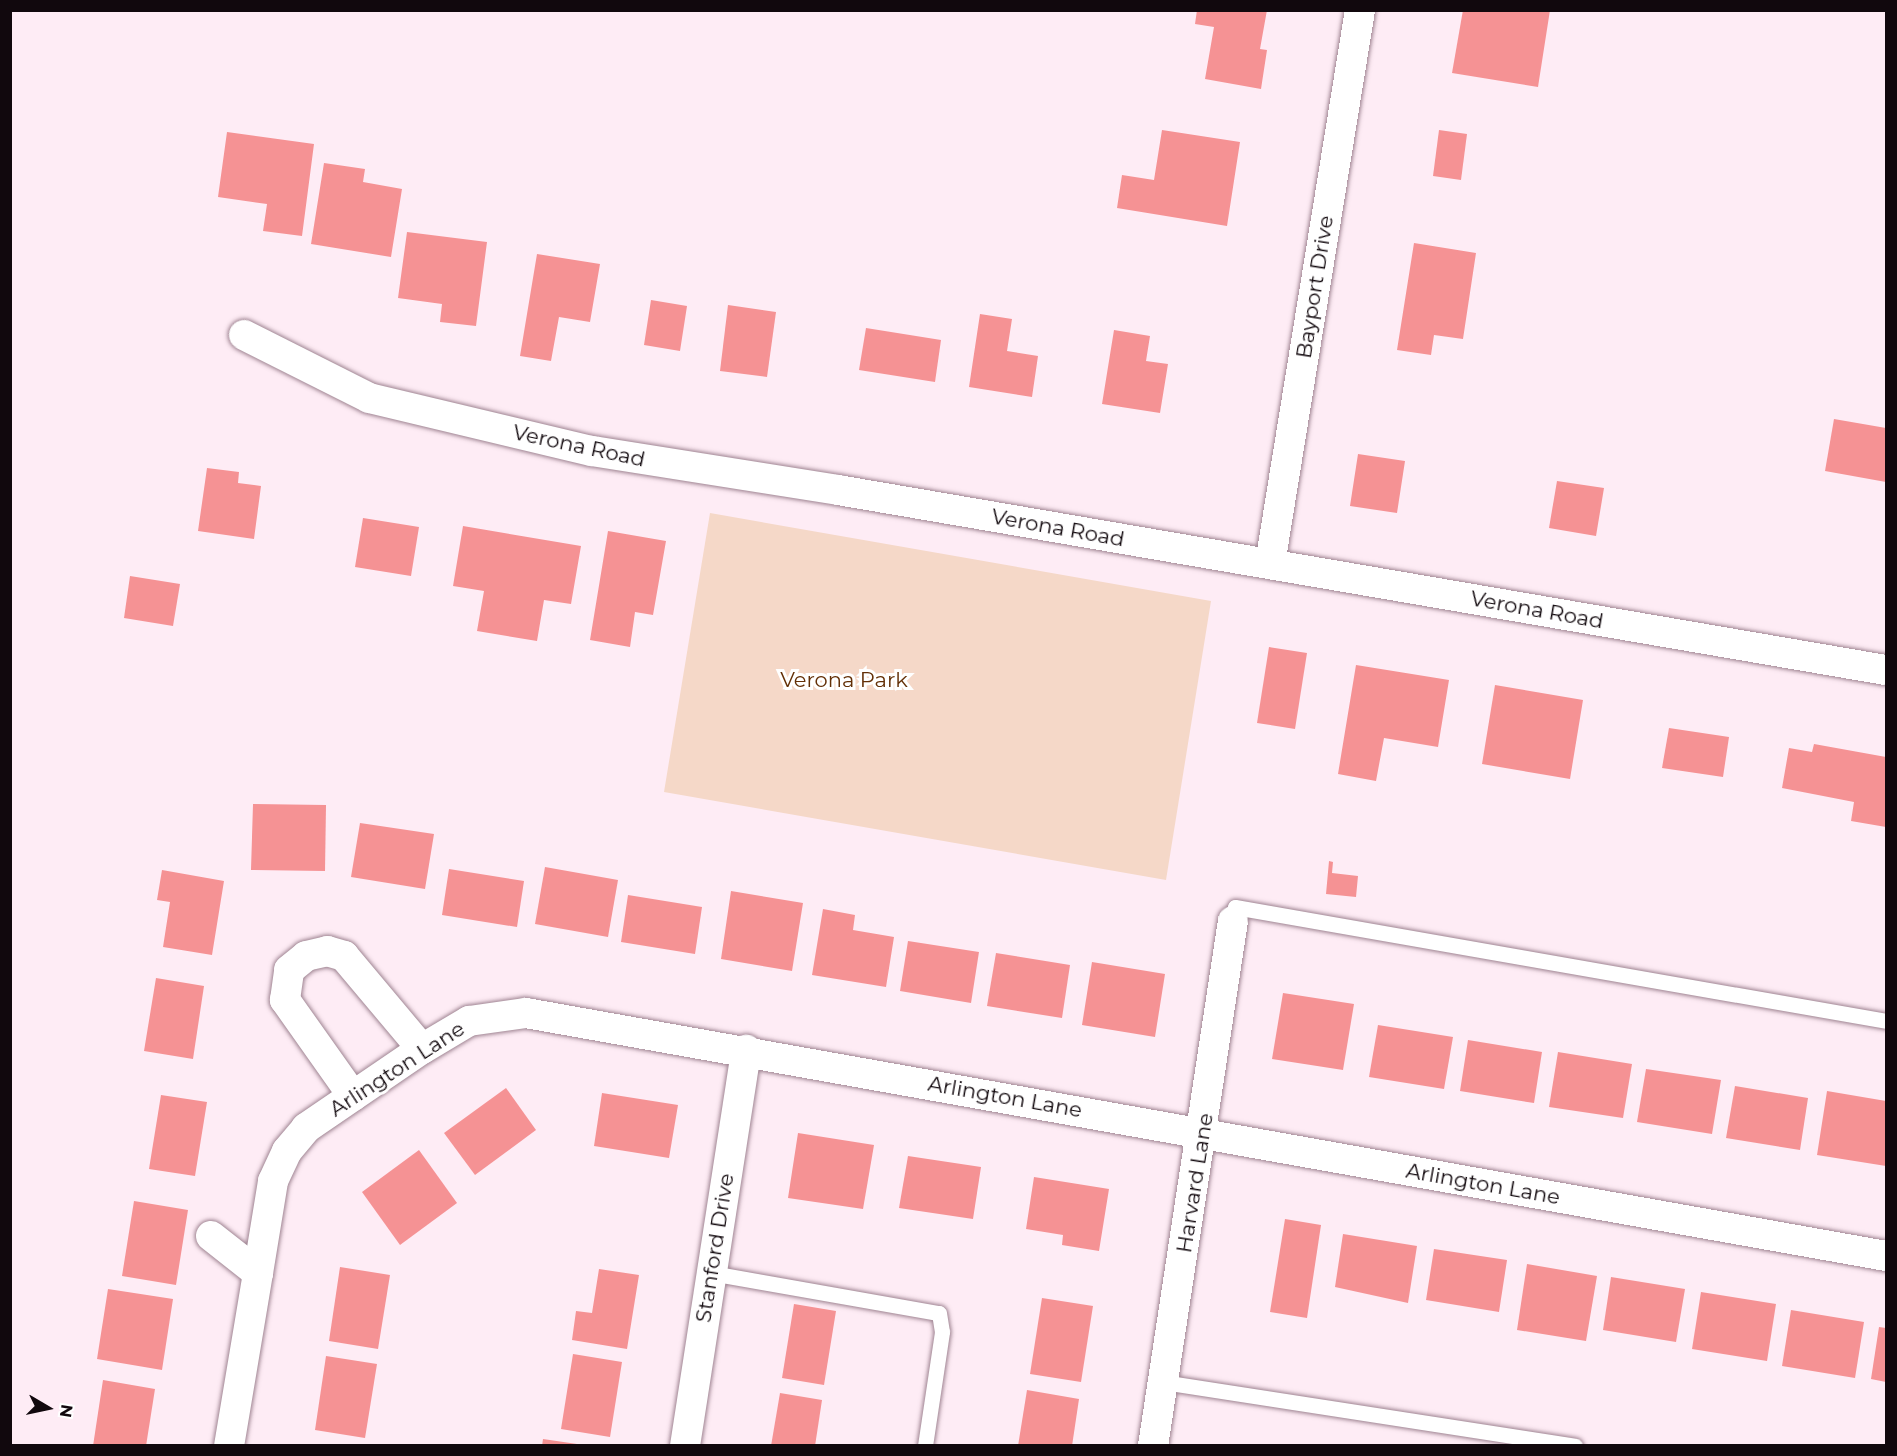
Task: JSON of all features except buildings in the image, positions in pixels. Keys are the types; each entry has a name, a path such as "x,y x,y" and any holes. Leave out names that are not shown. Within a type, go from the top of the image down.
{"street":[{"name":"Bayport Drive","path":"1270,564 1360,10"},
{"name":"Verona Road","path":"244,335 369,398 592,451 1887,670"},
{"name":"Harvard Lane","path":"1153,1446 1203,1133 1233,921"},
{"path":"353,1096 285,1000 289,970 306,956 327,951 344,956 422,1049"},
{"name":"Arlington Lane","path":"230,1446 273,1181 287,1151 306,1128 422,1049 469,1021 526,1013 746,1050 1887,1256"},
{"name":"Stanford Drive","path":"685,1446 746,1050"},
{"path":"211,1236 258,1273"}],"lane":[{"path":"1233,921 1235,907 1887,1021"},
{"path":"711,1273 939,1313 942,1332 925,1446"},
{"path":"1163,1382 1575,1446"}],"green space":[{"name":"Verona Park","path":"710,513 1211,601 1166,880 664,792"}]}
